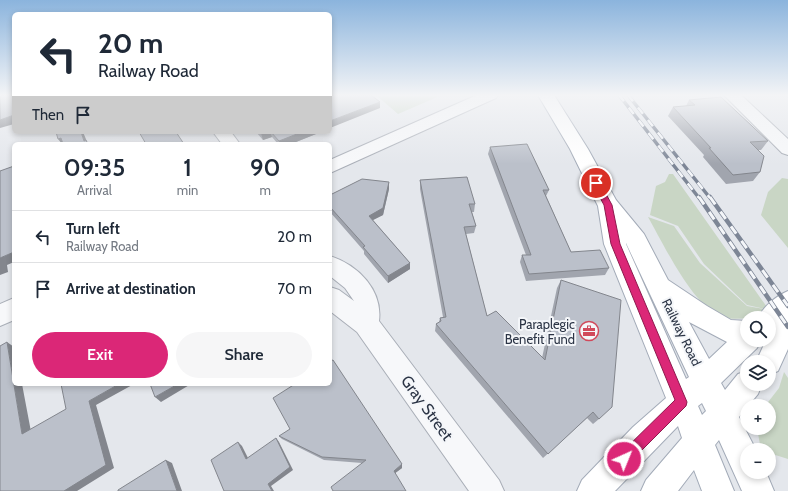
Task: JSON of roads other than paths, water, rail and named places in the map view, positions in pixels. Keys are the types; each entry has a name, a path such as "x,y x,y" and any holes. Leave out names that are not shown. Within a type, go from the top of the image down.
{"main road":[{"name":"Railway Road","path":"560,118 579,149 608,205 636,240 740,451"},
{"name":"Railway Road","path":"608,205 615,244 699,442 718,491"},
{"path":"659,286 698,314 728,331 740,332"},
{"path":"776,314 788,302"},
{"path":"772,355 782,334 788,328"},
{"path":"593,491 705,379 740,347"},
{"path":"657,491 742,391"},
{"path":"753,479 758,491"}],"street":[{"path":"332,166 439,118"},
{"path":"756,118 788,149"},
{"path":"332,266 351,279 362,291 367,306 366,324"},
{"name":"Gray Street","path":"332,298 366,324 488,491"},
{"path":"0,315 12,310"}],"railway":[{"path":"637,118 699,198"},
{"path":"646,118 710,198"},
{"path":"699,197 788,327"},
{"path":"710,197 788,306"}],"place":[{"name":"Paraplegic Benefit Fund","path":"589,331"}]}
